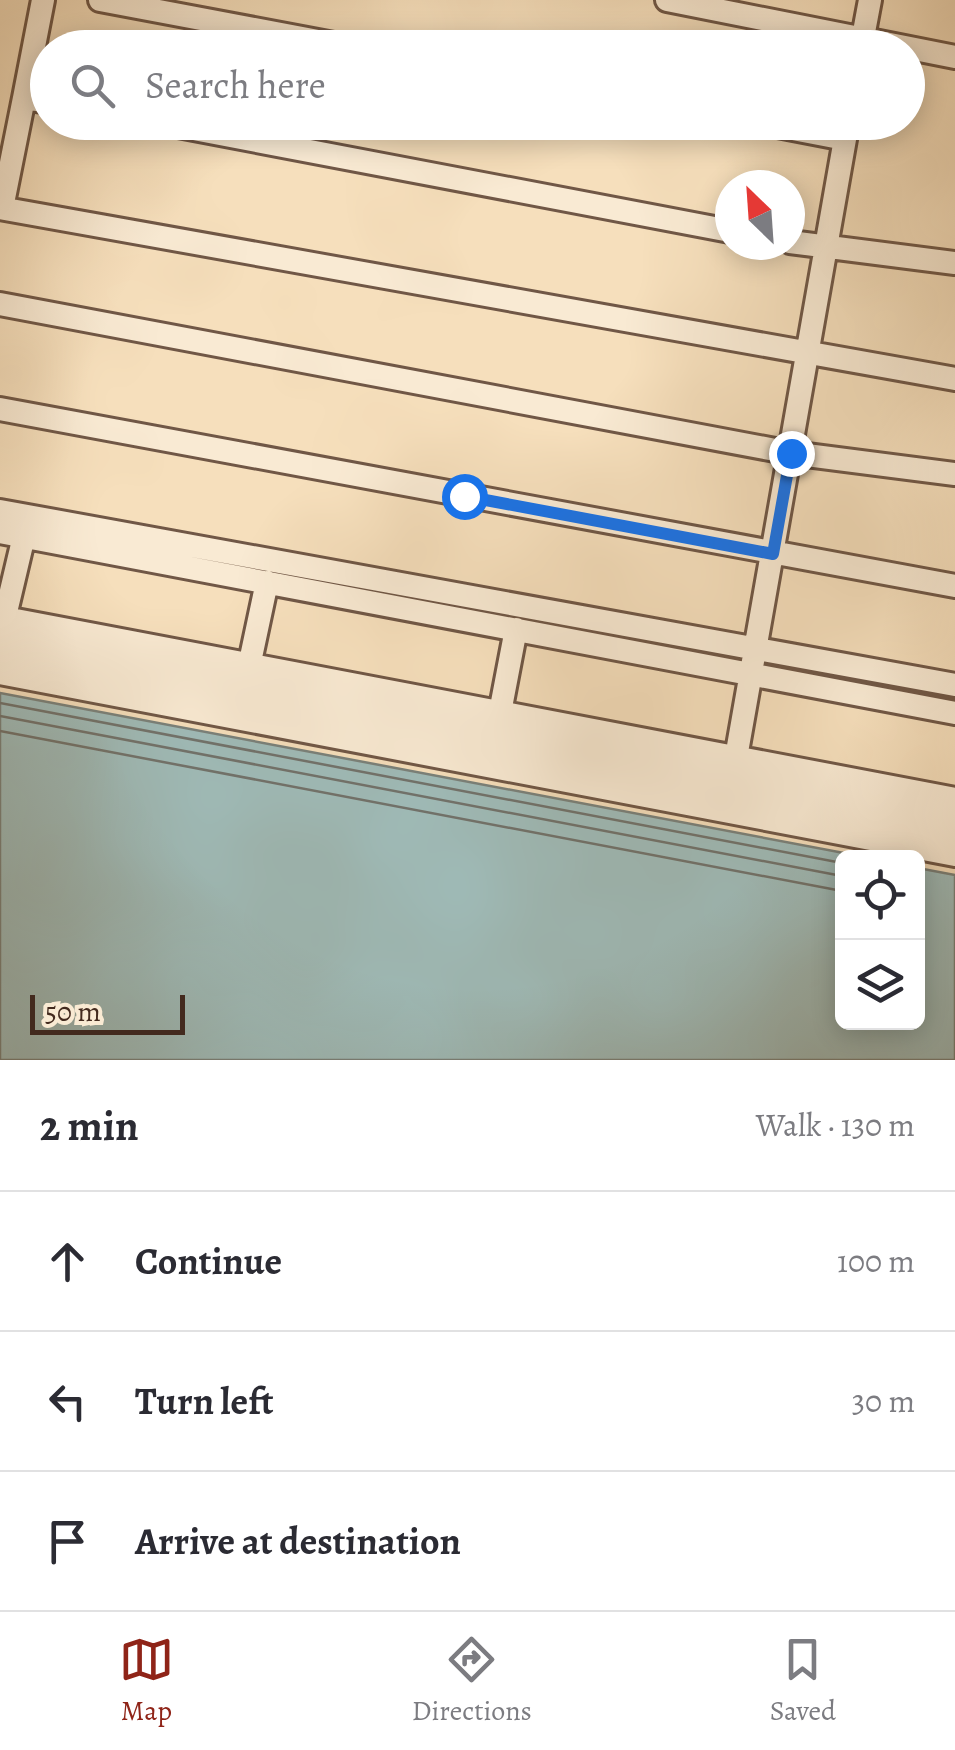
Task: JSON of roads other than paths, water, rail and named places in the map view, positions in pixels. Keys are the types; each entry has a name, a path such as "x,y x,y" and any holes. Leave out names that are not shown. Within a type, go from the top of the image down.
{"street":[{"path":"41,30 43,0"},
{"path":"100,0 259,30"},
{"path":"663,0 802,30"},
{"path":"864,30 870,0"},
{"path":"925,52 955,57"},
{"path":"30,119 1,208 955,380"},
{"path":"252,140 715,227"},
{"path":"732,784 845,140"},
{"path":"805,244 955,264"},
{"path":"0,304 791,453 955,474"},
{"path":"0,408 955,586"},
{"path":"0,511 753,662 955,714"},
{"path":"0,532 516,630 955,686"},
{"path":"24,536 1,628 244,691 732,784 955,816"},
{"path":"244,691 267,582"},
{"path":"494,739 516,630"},
{"path":"0,654 244,691 732,784 955,836"},
{"path":"0,673 244,691"},
{"path":"732,784 955,800"},
{"path":"732,784 955,854"}],"water":[{"path":"0,693 835,851 835,1030 925,1030 925,869 955,875 955,1060 0,1060"}]}
